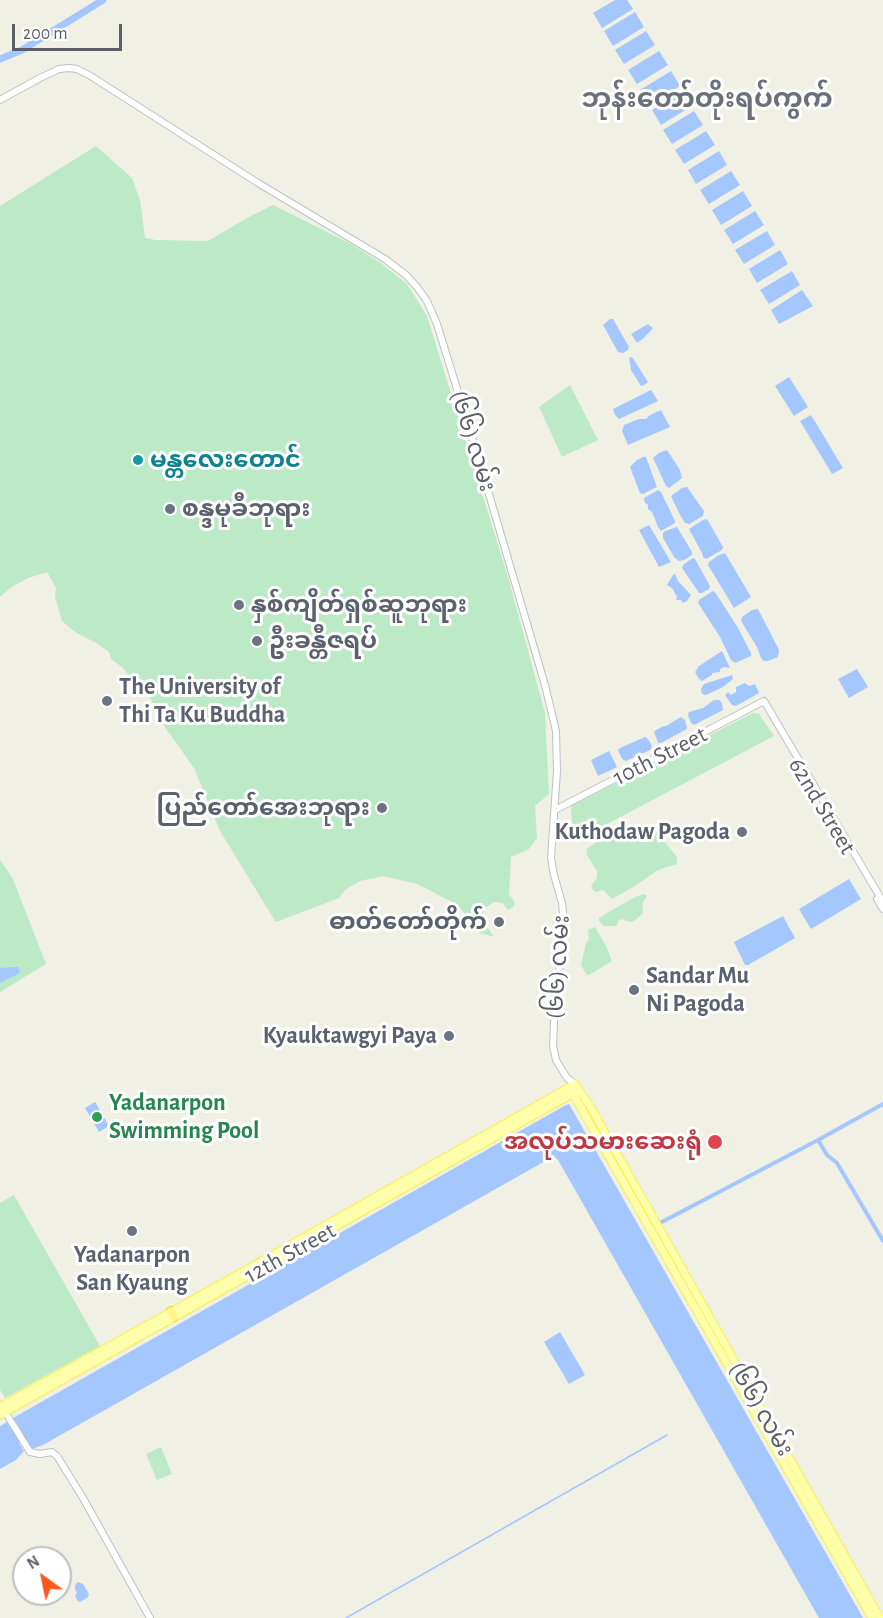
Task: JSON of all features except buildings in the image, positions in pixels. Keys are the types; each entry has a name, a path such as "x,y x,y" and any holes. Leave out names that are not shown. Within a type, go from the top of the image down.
{"main road":[{"name":"12th Street","path":"3,1410 574,1089"},
{"name":"(၆၆) လမ်း","path":"574,1089 876,1616"}],"street":[{"name":"(၆၆) လမ်း","path":"0,100 59,69 77,69 258,183 385,259 402,271 427,302 440,335 479,460 551,704 557,744 552,862 562,903 564,924 553,1046 556,1060 574,1089"},
{"name":"10th Street","path":"555,810 762,702"},
{"name":"62nd Street","path":"762,702 883,909"},
{"name":"62nd Street","path":"815,791 883,902"},
{"path":"3,1410 29,1451 36,1454 52,1452 57,1456 150,1618"}],"green space":[{"path":"96,146 132,178 140,200 145,238 208,241 273,205 351,244 382,264 407,284 427,316 508,577 545,713 549,794 535,806 537,838 529,849 511,857 509,894 515,903 513,907 508,910 502,903 494,902 485,908 482,919 494,937 478,932 458,905 417,884 383,876 360,881 345,890 339,898 276,922 220,831 194,768 162,723 151,699 123,668 111,659 109,652 75,632 62,621 55,597 56,588 47,572 28,578 10,588 0,597 0,206"},
{"path":"570,385 598,440 562,457 539,407"},
{"path":"753,713 759,714 774,736 573,842 571,806"},
{"path":"654,829 677,857 677,864 658,870 612,899 603,890 596,892 591,888 597,878 597,871 586,849 607,836 613,836 618,840"},
{"path":"0,860 12,877 46,964 0,992"},
{"path":"644,894 647,896 642,904 642,914 634,921 621,919 617,926 604,926 599,921 599,918"},
{"path":"595,927 612,961 589,975 581,965 589,939 588,930"},
{"path":"14,1195 100,1346 5,1398 0,1390 0,1203"},
{"path":"161,1447 172,1474 157,1480 146,1454"}],"water":[{"path":"615,0 627,0 633,9 602,28 593,13"},
{"path":"635,12 644,27 613,46 604,31"},
{"path":"646,31 655,45 624,64 615,50"},
{"path":"659,51 668,65 637,84 628,70"},
{"path":"671,71 680,86 649,105 640,90"},
{"path":"683,91 692,106 661,125 652,110"},
{"path":"694,111 703,125 672,144 663,130"},
{"path":"706,131 715,145 684,164 675,150"},
{"path":"719,151 727,165 696,184 688,170"},
{"path":"731,171 740,185 709,204 700,190"},
{"path":"743,191 752,206 721,225 712,210"},
{"path":"755,211 764,225 733,244 724,230"},
{"path":"767,231 775,245 744,264 735,250"},
{"path":"780,250 788,264 757,283 749,269"},
{"path":"792,271 800,285 769,304 760,290"},
{"path":"802,290 813,306 779,324 771,310"},
{"path":"613,319 629,347 623,353 618,352 603,325"},
{"path":"648,324 653,328 637,343 631,334"},
{"path":"632,357 648,382 644,385 641,386 631,370 629,358"},
{"path":"789,377 808,407 794,416 775,386"},
{"path":"651,390 658,401 619,419 615,415 613,409"},
{"path":"661,410 670,427 628,445 622,431 624,425 639,419 646,419"},
{"path":"811,415 843,468 832,474 800,421"},
{"path":"667,450 680,470 682,478 669,488 653,458"},
{"path":"646,457 657,487 643,494 640,493 630,467"},
{"path":"687,487 704,511 703,516 689,524 685,523 671,496"},
{"path":"658,490 675,521 661,531 644,498"},
{"path":"707,519 723,547 722,550 706,559 689,529"},
{"path":"649,525 671,562 659,567 639,530"},
{"path":"677,527 692,552 692,555 679,561 674,557 663,538 665,531"},
{"path":"725,553 751,597 734,608 708,565 709,562"},
{"path":"693,558 710,586 702,593 699,593 682,568"},
{"path":"675,574 678,581 691,595 683,603 681,600 676,600 677,597 672,588 667,585"},
{"path":"713,591 738,628 751,656 735,663 731,660 720,637 698,603"},
{"path":"758,609 779,650 778,657 768,661 761,658 741,621 742,617"},
{"path":"722,651 730,668 724,667 720,669 720,672 712,673 702,681 699,679 695,672 699,666"},
{"path":"857,669 868,687 849,698 838,679"},
{"path":"732,675 733,679 723,687 706,695 702,694 701,689 704,684"},
{"path":"745,683 749,686 755,684 759,693 736,706 732,705 725,695 728,692 731,695 736,692 736,687"},
{"path":"714,700 720,700 723,710 694,725 691,723 689,712 703,708"},
{"path":"681,717 685,720 687,728 658,743 654,732"},
{"path":"645,737 652,747 650,750 626,761 622,759 618,750 620,748"},
{"path":"609,751 617,767 598,776 591,760"},
{"path":"849,879 861,899 811,929 799,909"},
{"path":"783,916 795,938 745,965 734,942"},
{"path":"18,967 20,972 18,974 0,983 0,968"},
{"name":"Yadanarpon Swimming Pool","path":"95,1102 109,1126 99,1132 85,1108"},
{"path":"569,1104 863,1618 819,1618 554,1156 43,1445 32,1449 25,1439 19,1443 24,1451 16,1460 0,1469 0,1426 7,1422 14,1432 20,1428 13,1418"},
{"path":"560,1332 585,1375 569,1384 544,1342"},
{"path":"78,1582 83,1584 89,1594 80,1602 75,1595 77,1593 75,1585"}],"waterway":[{"path":"0,59 22,50 103,0"},
{"path":"660,1223 883,1104"},
{"path":"818,1140 827,1155 837,1163 883,1241"},
{"path":"346,1618 667,1435"}],"place":[{"name":"မန္တလေးတောင်","path":"138,460"},
{"name":"စန္ဒမုခီဘုရား","path":"170,509"},
{"name":"နှစ်ကျိတ်ရှစ်ဆူဘုရား","path":"239,605"},
{"name":"ဦးခန္တီဇရပ်","path":"257,641"},
{"name":"The University of Thi Ta Ku Buddha","path":"107,701"},
{"name":"ပြည်တော်အေးဘုရား","path":"382,808"},
{"name":"Kuthodaw Pagoda","path":"742,832"},
{"name":"ဓာတ်တော်တိုက်","path":"499,922"},
{"name":"Sandar Mu Ni Pagoda","path":"634,990"},
{"name":"Kyauktawgyi Paya","path":"449,1036"},
{"name":"Yadanarpon Swimming Pool","path":"97,1117"},
{"name":"အလုပ်သမားဆေးရုံ","path":"715,1142"},
{"name":"Yadanarpon San Kyaung","path":"132,1231"}],"district":[{"name":"ဘုန်းတော်တိုးရပ်ကွက်","path":"707,99"}]}
